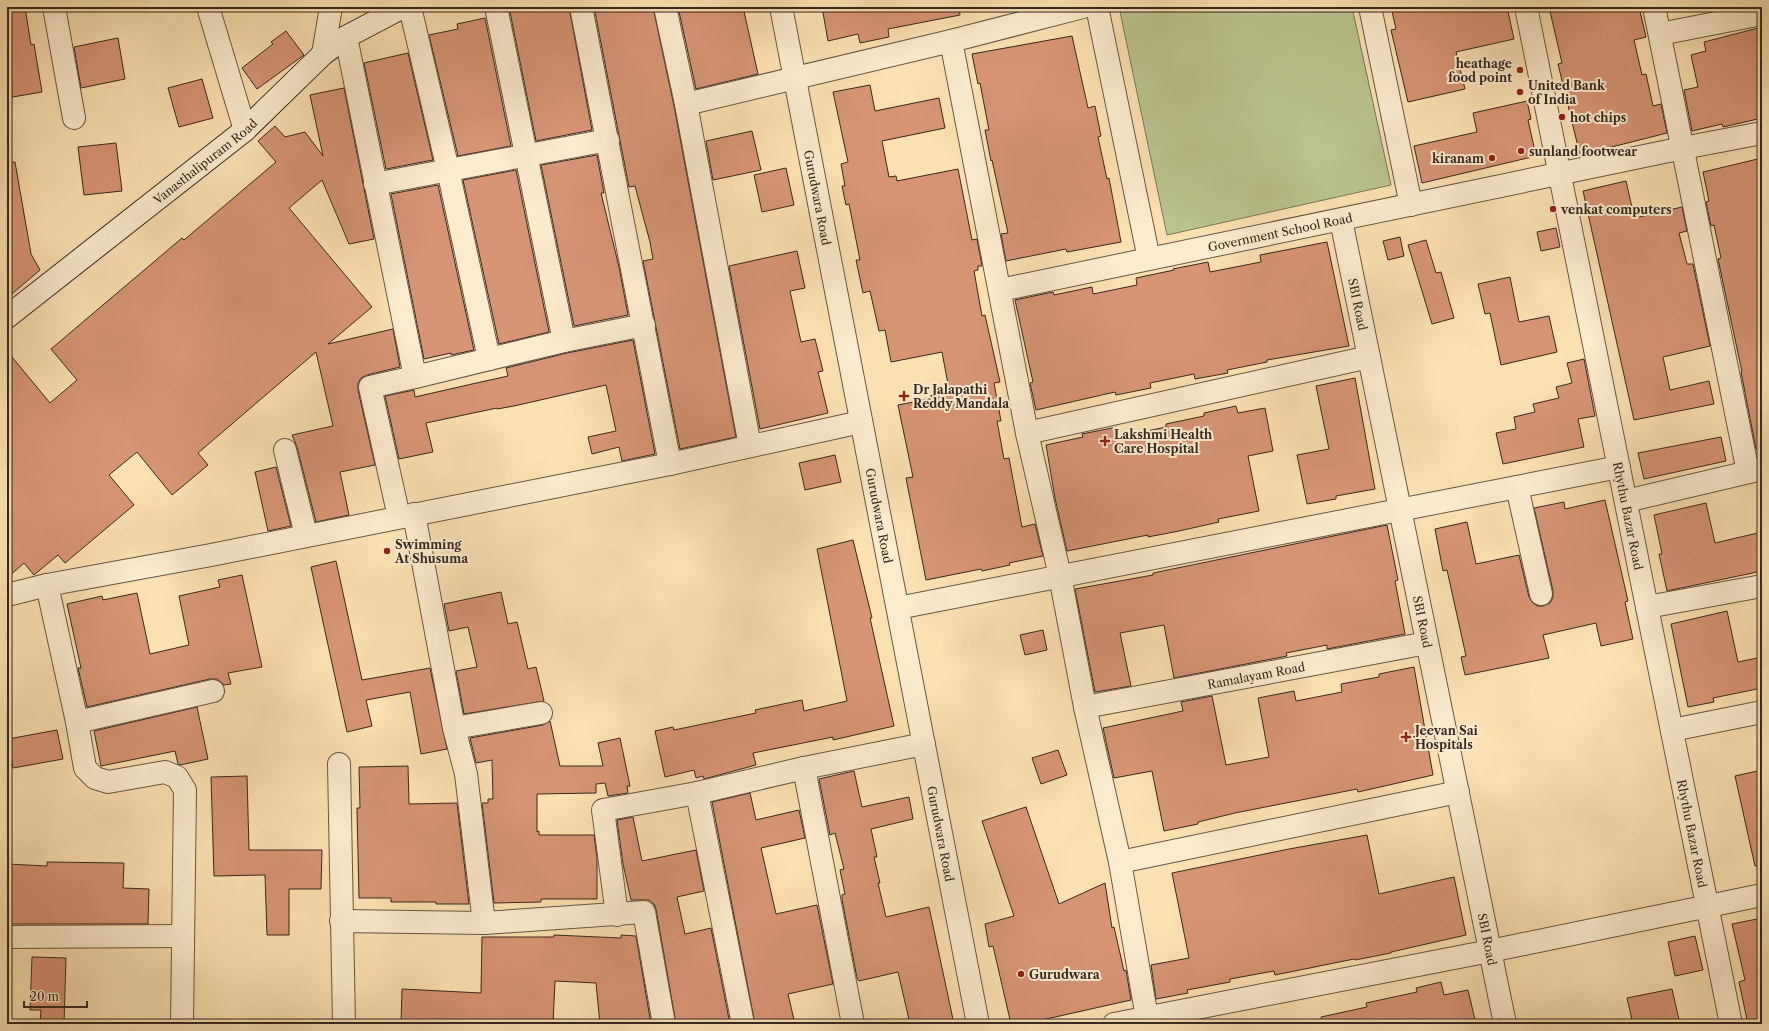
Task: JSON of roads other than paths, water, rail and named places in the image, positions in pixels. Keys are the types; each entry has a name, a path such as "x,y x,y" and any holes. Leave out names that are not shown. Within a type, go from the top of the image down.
{"street":[{"path":"54,7 74,118"},
{"path":"208,7 245,130"},
{"path":"323,54 331,7"},
{"name":"Vanasthalipuram Road","path":"7,317 245,130 323,54 346,37 403,7"},
{"path":"410,7 448,170 489,359"},
{"path":"496,7 525,156 564,342"},
{"path":"582,7 670,464"},
{"path":"665,7 686,104 750,446"},
{"name":"Gurudwara Road","path":"781,7 978,1024"},
{"path":"686,104 951,41 1083,7"},
{"path":"1097,7 1149,259"},
{"path":"1370,7 1411,205"},
{"name":"Rhythu Bazar Road","path":"1526,7 1731,1024"},
{"path":"1626,501 1755,470 1683,148 1654,7"},
{"path":"1660,34 1762,14"},
{"path":"346,37 415,377"},
{"path":"951,41 1027,433 1060,576 1085,707 1120,862 1147,1018"},
{"name":"Government School Road","path":"1000,290 1683,148 1762,133"},
{"path":"375,184 608,140"},
{"name":"SBI Road","path":"1341,220 1505,1024"},
{"path":"484,923 466,774 454,728 406,515 370,387 644,325"},
{"path":"1027,433 1369,358"},
{"path":"7,595 47,585 670,464 862,422"},
{"path":"285,450 306,535"},
{"path":"898,608 1619,467"},
{"path":"1517,487 1541,594"},
{"path":"47,585 86,768 95,778 108,782 165,772 177,777 185,790 182,1024"},
{"path":"1647,607 1762,586"},
{"name":"Ramalayam Road","path":"1085,707 1427,643"},
{"path":"77,722 213,691"},
{"path":"1672,730 1762,712"},
{"path":"454,728 541,713"},
{"path":"617,915 603,810 697,793 804,768 924,744"},
{"path":"338,764 344,1024"},
{"path":"804,768 853,1024"},
{"path":"1120,862 1458,792"},
{"path":"697,793 742,1024"},
{"path":"1114,1024 1490,951 1762,895"},
{"path":"341,921 484,923 644,912 664,1024"},
{"path":"7,936 182,936"}],"place":[{"name":"heathage food point","path":"1520,70"},
{"name":"United Bank of India","path":"1520,92"},
{"name":"hot chips","path":"1562,117"},
{"name":"sunland footwear","path":"1521,151"},
{"name":"kiranam","path":"1492,158"},
{"name":"venkat computers","path":"1553,209"},
{"name":"Dr Jalapathi Reddy Mandala","path":"904,396"},
{"name":"Lakshmi Health Care Hospital","path":"1105,441"},
{"name":"Swimming At Shusuma","path":"387,551"},
{"name":"Jeevan Sai Hospitals","path":"1406,737"},
{"name":"Gurudwara","path":"1021,974"}]}
